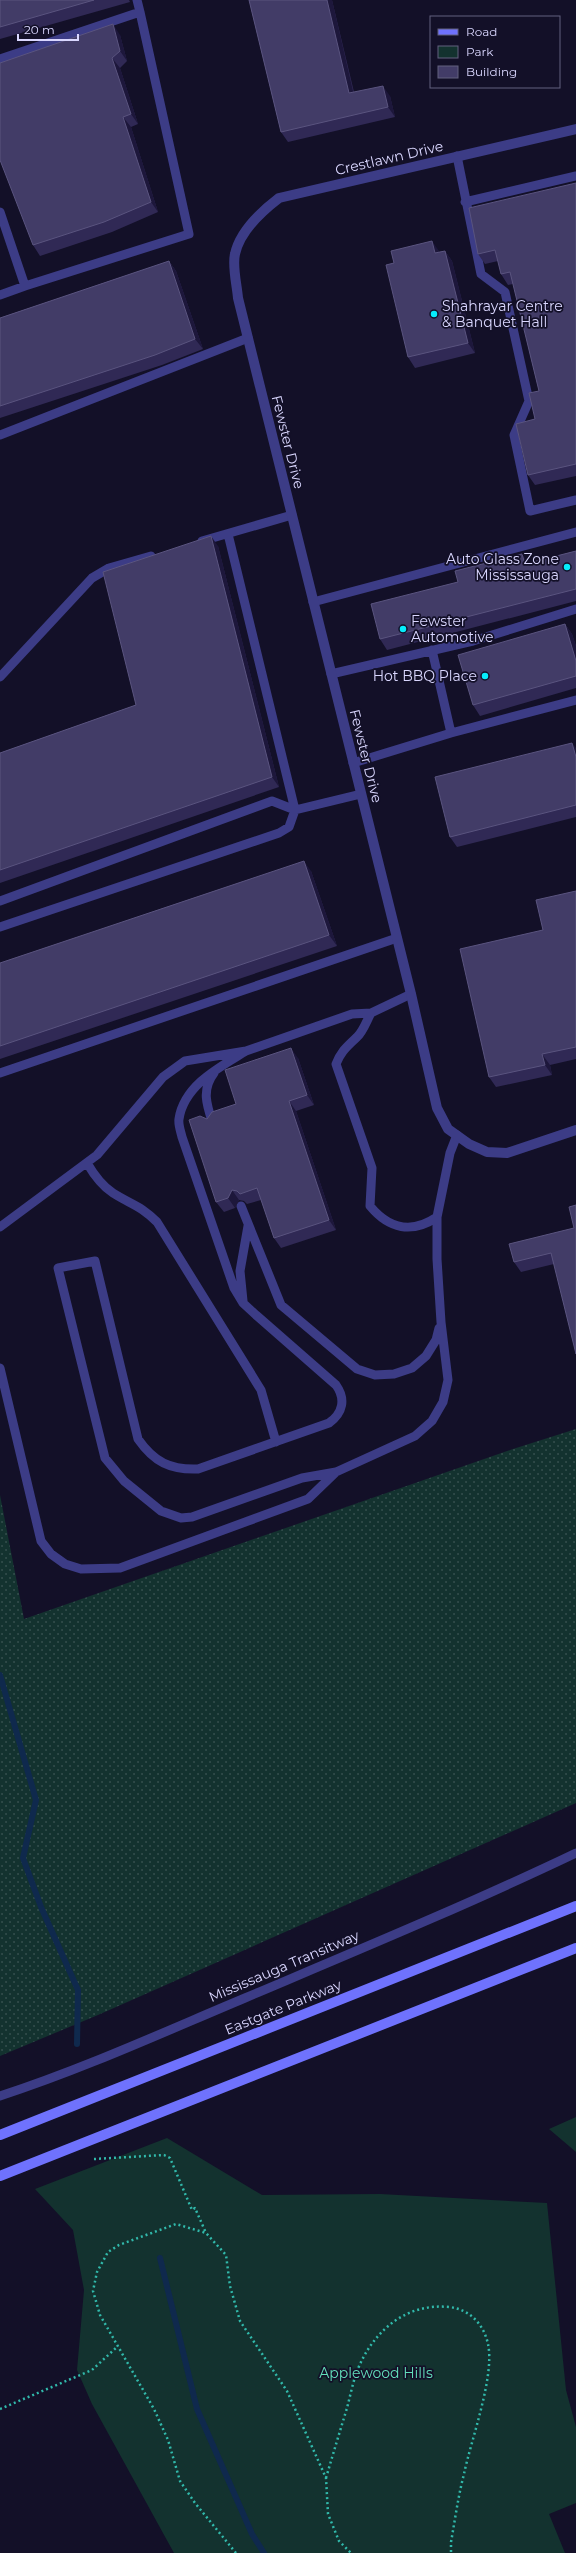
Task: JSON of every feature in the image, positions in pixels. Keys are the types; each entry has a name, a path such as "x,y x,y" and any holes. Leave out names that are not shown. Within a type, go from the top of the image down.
{"main road":[{"name":"Eastgate Parkway","path":"0,2135 576,1906"},
{"path":"0,2176 576,1948"}],"street":[{"name":"Crestlawn Drive","path":"235,254 247,230 264,209 279,198 576,129"},
{"name":"Fewster Drive","path":"235,254 238,298 411,994 437,1108 448,1129 469,1144 487,1152 507,1153 576,1130"}],"lane":[{"path":"0,295 189,234 137,0"},
{"path":"0,59 140,12"},
{"path":"457,156 464,202 481,274 504,292 528,401 514,436 530,511 576,500"},
{"path":"464,202 576,176"},
{"path":"0,212 25,286"},
{"path":"0,436 248,338"},
{"path":"191,544 292,514"},
{"path":"314,602 576,532"},
{"path":"0,927 279,833 289,827 295,810 228,534"},
{"path":"0,677 92,578 109,568 161,553"},
{"path":"331,674 473,641 576,609"},
{"path":"432,650 451,733"},
{"path":"353,763 451,733 576,700"},
{"path":"0,901 272,801 295,810 361,794"},
{"path":"0,1073 397,938"},
{"path":"0,1227 98,1155 173,1068 198,1057 246,1051 352,1014 371,1013 411,994"},
{"path":"371,1013 358,1037 347,1043 340,1053 336,1064 372,1168 370,1206 378,1216 389,1224 402,1228 414,1228 427,1224 437,1217"},
{"path":"246,1051 201,1081 187,1099 178,1120 182,1138 234,1288 244,1303 336,1385 342,1399 340,1413 329,1423 198,1469 180,1470 163,1465 148,1454 138,1439 95,1261 58,1268 105,1458 124,1481 161,1511 181,1518 192,1517 302,1478 336,1472 415,1436 432,1421 443,1402 448,1380 441,1322 437,1260 437,1217 450,1153 457,1135"},
{"path":"213,1124 206,1101 206,1089 210,1078 218,1069"},
{"path":"86,1163 98,1180 114,1194 146,1211 157,1222 261,1390 276,1442"},
{"path":"241,1206 248,1226 260,1249 281,1305 357,1369 375,1375 388,1374 412,1368 426,1356 436,1340 441,1322"},
{"path":"244,1303 240,1271 248,1226"},
{"path":"0,1368 41,1541 51,1554 60,1561 81,1569 120,1568 308,1499 336,1472"},
{"name":"Mississauga Transitway","path":"0,2096 43,2082 113,2053 480,1898 576,1853"}],"path":[{"path":"94,2159 164,2155 170,2158 192,2210 195,2208 206,2233 226,2255 230,2286 240,2321 287,2392 326,2478"},
{"path":"206,2233 176,2224 119,2245 108,2252 97,2272 93,2291 100,2315 154,2409 168,2440 180,2481 194,2503 236,2553"},
{"path":"351,2553 339,2541 328,2514 326,2478 360,2362 378,2334 398,2318 410,2312 430,2308 451,2307 470,2315 481,2325 488,2345 489,2370 463,2475 451,2542 451,2553"},
{"path":"0,2409 92,2370 117,2347"}],"green space":[{"path":"576,1429 576,1803 98,2015 0,2056 0,1495 24,1619 513,1449"},
{"path":"576,2117 576,2152 549,2129"},
{"name":"Applewood Hills","path":"167,2138 262,2195 380,2194 547,2203 566,2390 576,2427 576,2503 549,2514 565,2553 174,2553 92,2404 77,2370 84,2290 73,2230 35,2189"}],"building":[{"path":"0,0 94,0 0,27"},
{"path":"249,0 327,0 349,93 383,86 388,107 281,132"},
{"path":"113,24 120,51 112,58 131,114 123,117 151,202 104,222 33,245 0,160 0,63"},
{"path":"576,183 576,464 528,475 516,424 535,419 529,393 539,391 510,272 501,274 495,250 478,254 469,208"},
{"name":"Shahrayar Centre & Banquet Hall","path":"432,241 435,253 445,251 468,343 408,357 386,265 394,263 391,251"},
{"path":"169,261 195,339 155,355 0,406 0,318"},
{"path":"211,536 272,777 0,870 0,753 136,705 103,572"},
{"path":"576,551 576,589 380,639 371,604 458,582 455,571 522,554 525,564"},
{"path":"565,624 576,661 576,676 473,705 458,655"},
{"path":"572,743 576,757 576,805 450,837 435,777"},
{"path":"304,861 329,935 0,1046 0,963"},
{"path":"576,891 576,1047 542,1054 545,1065 489,1077 460,949 543,930 536,900"},
{"path":"291,1048 307,1095 289,1101 329,1220 274,1238 257,1188 240,1194 237,1191 232,1190 228,1198 216,1202 189,1120 200,1116 207,1119 212,1112 236,1104 225,1070"},
{"path":"576,1205 576,1354 551,1253 514,1262 509,1244 574,1228 569,1207"}],"waterway":[{"path":"0,1675 36,1800 23,1858 41,1907 78,1990 77,2044"},
{"path":"160,2258 197,2409 252,2534 264,2553"}],"place":[{"name":"Shahrayar Centre & Banquet Hall","path":"434,314"},
{"name":"Auto Glass Zone Mississauga","path":"567,567"},
{"name":"Fewster Automotive","path":"403,629"},
{"name":"Hot BBQ Place","path":"485,676"}]}
